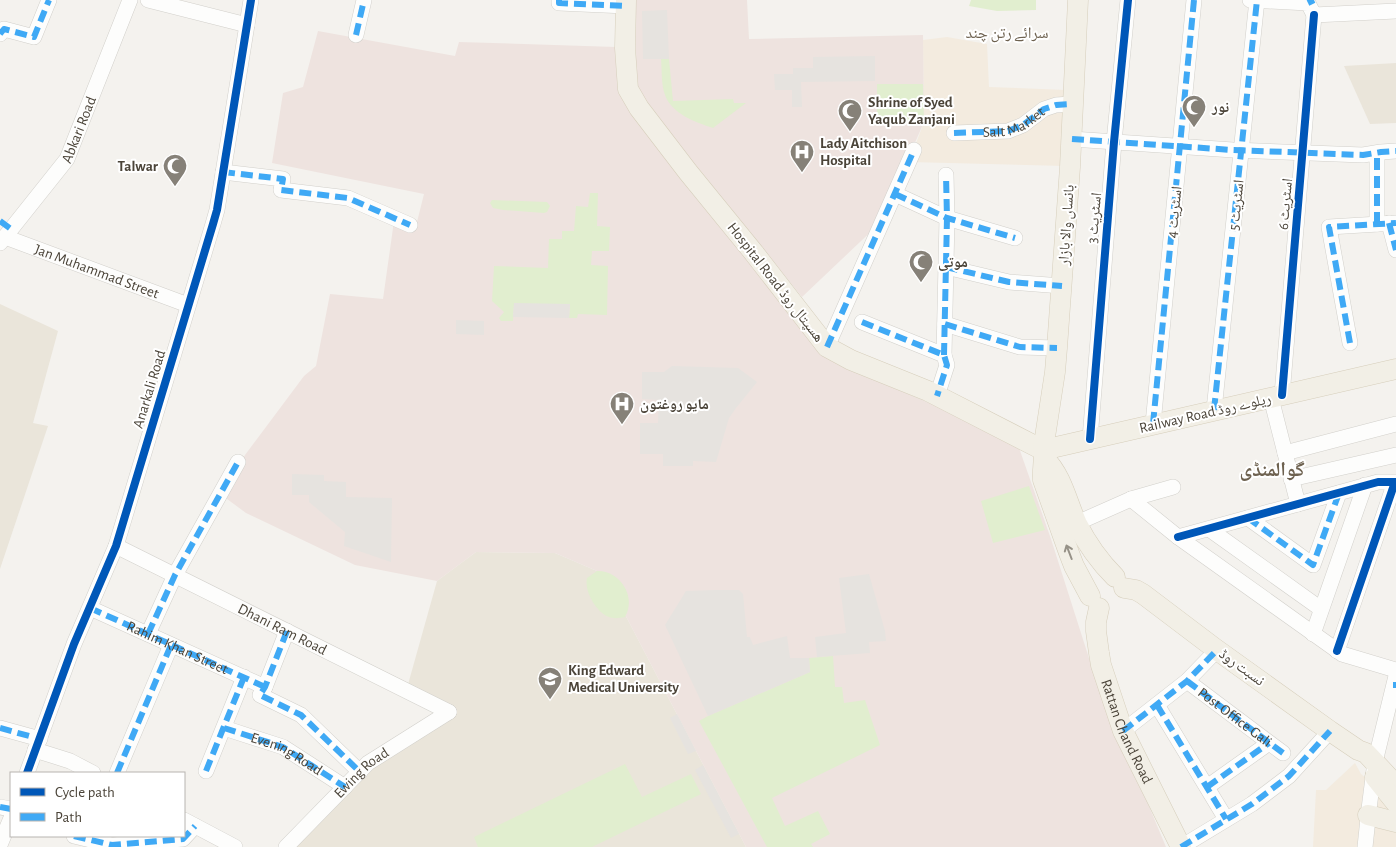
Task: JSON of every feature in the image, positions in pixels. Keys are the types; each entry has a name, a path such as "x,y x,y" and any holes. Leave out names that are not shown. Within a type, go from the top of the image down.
{"main road":[{"name":"بانساں والا بازار","path":"1044,454 1055,372 1062,286 1072,139 1072,104 1078,0"},
{"name":"Hospital Road ھسپتال روڈ","path":"626,3 628,89 639,108 827,347 851,360 937,396 1044,454 1057,474 1086,542 1119,583"},
{"name":"Railway Road ریلوے روڈ","path":"1044,454 1090,439 1396,369"},
{"path":"1044,454 1043,480 1071,559 1095,602 1108,610 1118,606 1123,598 1119,583 1104,576 1094,581 1090,590 1095,602"},
{"name":"نسبت روڈ","path":"1119,583 1143,594 1330,731 1358,750 1366,753 1374,769"},
{"name":"Rattan Chand Road","path":"1095,602 1099,653 1123,731 1181,847"},
{"path":"1374,769 1396,785"},
{"path":"1374,769 1396,803"},
{"path":"1368,816 1396,822"}],"street":[{"path":"0,34 4,29 34,37 49,0"},
{"name":"Abkari Road","path":"4,233 67,159 130,0"},
{"path":"148,0 247,25"},
{"name":"Anarkali Road","path":"27,772 74,644 116,546 217,210 251,0"},
{"path":"356,35 364,0"},
{"path":"559,0 559,3 626,3"},
{"name":"اسٹریٹ 3","path":"1090,439 1114,142 1128,0"},
{"name":"اسٹریٹ 4","path":"1153,424 1194,0"},
{"path":"1250,0 1396,11"},
{"name":"اسٹریٹ 5","path":"1214,410 1257,0"},
{"name":"اسٹریٹ 6","path":"1298,504 1285,453 1276,396 1303,153 1312,6"},
{"name":"Salt Market","path":"954,133 1008,131 1023,125 1044,110 1056,105 1072,104"},
{"path":"1072,139 1303,153 1363,155 1396,151"},
{"path":"827,347 914,150"},
{"path":"1377,153 1387,223 1396,250"},
{"path":"223,172 283,179 281,190 348,198 410,224"},
{"path":"937,396 947,365 944,355 946,175"},
{"path":"895,194 947,218 1015,238"},
{"path":"1350,343 1329,227 1387,223"},
{"name":"Jan Muhammad Street","path":"4,233 188,305"},
{"path":"946,267 1009,282 1062,286"},
{"path":"862,322 944,355"},
{"path":"945,324 1020,347 1057,348"},
{"path":"1285,453 1396,424"},
{"path":"1292,479 1396,455"},
{"path":"148,634 175,575 238,462"},
{"path":"1178,537 1365,485 1395,480 1337,651"},
{"path":"1313,634 1365,485"},
{"path":"1077,523 1131,498 1173,487"},
{"path":"1248,518 1313,565 1339,493"},
{"path":"1131,498 1178,537 1337,651 1395,679 1374,769 1365,847"},
{"path":"1209,529 1321,609"},
{"name":"Dhani Ram Road","path":"116,546 448,712"},
{"name":"Rahim Khan Street","path":"90,608 265,687"},
{"path":"287,631 260,696 301,715 360,772"},
{"path":"117,772 171,645"},
{"path":"1123,731 1187,680 1217,650"},
{"path":"206,771 244,677"},
{"name":"Post Office Gali","path":"1187,680 1283,753"},
{"path":"1157,704 1226,819"},
{"name":"Ewing Road","path":"286,847 368,763 448,712"},
{"path":"0,728 91,772"},
{"name":"Evening Road","path":"224,728 283,746 345,787"},
{"path":"1181,847 1252,804 1289,776 1330,731"},
{"path":"1207,787 1269,743"},
{"path":"0,845 10,820"},
{"path":"189,823 235,847"},
{"path":"78,837 112,846 183,839 184,837"}],"shaded area":[{"name":"Lady Aitchison Hospital","path":"635,0 747,0 749,39 923,35 924,122 880,223 802,297 636,92"},
{"path":"667,10 669,59 643,59 642,11"},
{"name":"مایو روغتون","path":"318,31 455,56 459,42 616,47 621,89 809,340 839,365 934,405 1018,445 1051,539 1095,677 1166,847 746,847 604,574 555,553 476,552 437,581 355,565 246,513 223,496 245,455 304,376 316,366 330,294 383,299 394,221 416,226 424,194 272,163 283,93 303,87"},
{"path":"947,37 987,44 989,87 1067,90 1065,166 909,162 924,122 923,40"},
{"path":"875,56 875,81 801,82 802,107 792,107 792,90 775,90 774,74 793,74 793,68 813,68 813,57"},
{"path":"1396,63 1396,123 1370,124 1344,66"},
{"path":"514,303 570,304 569,318 513,317"},
{"path":"0,304 58,331 33,423 48,426 0,569"},
{"path":"456,320 484,321 484,335 456,334"},
{"path":"672,366 738,368 757,382 729,418 716,462 693,461 693,466 663,466 663,454 640,454 640,423 658,423 659,400 642,399 642,372 664,372"},
{"path":"292,474 324,475 324,481 346,482 346,497 392,498 391,562 344,546 345,532 309,502 309,495 292,495"},
{"name":"King Edward Medical University","path":"476,552 555,553 604,574 746,847 293,847 374,765 454,711 407,688 437,581"},
{"path":"869,574 886,641 869,642 870,653 817,657 815,637 846,633 839,578"},
{"path":"739,590 743,594 747,637 750,637 753,645 787,636 790,658 809,658 810,672 708,716 665,625 686,591"},
{"path":"677,714 696,751 688,754 670,718"},
{"path":"1355,763 1361,774 1396,805 1396,847 1313,847 1316,790 1326,790"},
{"path":"703,765 739,834 731,838 695,770"}],"green space":[{"path":"971,0 1036,0 1036,10 997,11 969,6"},
{"path":"661,59 669,59 673,101 733,99 734,103 746,103 713,128 685,116 668,102 665,95 662,82"},
{"path":"877,84 923,84 924,122 877,122"},
{"path":"590,193 598,193 597,226 610,227 609,251 592,251 591,265 608,266 607,315 578,314 577,318 569,318 570,305 514,304 513,321 501,321 499,318 504,312 492,301 494,266 548,268 549,239 562,239 562,231 574,231 576,206 588,207"},
{"path":"492,200 547,202 550,206 547,212 544,213 503,210 493,208 490,203"},
{"path":"1029,486 1045,530 993,543 981,501"},
{"path":"597,571 613,575 624,586 629,601 625,617 609,617 600,611 592,600 587,589 587,578"},
{"path":"833,656 835,687 842,687 844,703 865,700 880,745 772,798 785,826 818,811 830,834 811,844 813,847 767,847 699,721 810,672 809,658"},
{"path":"625,764 642,797 691,774 701,794 592,847 478,847 474,837"}],"marked path":[{"path":"0,34 4,29 34,37 49,0"},
{"path":"356,35 364,0"},
{"path":"559,0 559,3 626,6"},
{"path":"1153,424 1194,0"},
{"path":"1214,410 1257,0"},
{"path":"1308,3 1314,0"},
{"path":"954,133 1008,131 1023,125 1044,109 1056,105 1072,104"},
{"path":"1072,139 1233,150 1363,155 1396,151"},
{"path":"827,347 914,150"},
{"path":"1377,153 1377,224"},
{"path":"223,172 283,179 281,190 348,198 410,225"},
{"path":"944,355 946,175"},
{"path":"895,194 947,218 1015,238"},
{"path":"0,221 11,229"},
{"path":"1389,223 1396,250"},
{"path":"1350,343 1329,227 1396,223"},
{"path":"946,267 1009,282 1062,286"},
{"path":"862,322 944,355 947,365 937,396"},
{"path":"945,324 1020,347 1057,348"},
{"path":"148,634 175,575 238,462"},
{"path":"1248,518 1313,565 1339,493"},
{"path":"90,608 265,687"},
{"path":"287,631 260,695 301,715 360,772"},
{"path":"117,772 171,645"},
{"path":"1123,731 1187,681 1217,650"},
{"path":"206,771 244,677"},
{"path":"1187,681 1283,753"},
{"path":"1157,705 1226,819"},
{"path":"0,728 40,739"},
{"path":"224,728 283,747 345,787"},
{"path":"1181,847 1252,804 1289,776 1330,731"},
{"path":"1207,787 1269,743"},
{"path":"0,807 10,809"},
{"path":"185,837 195,826"},
{"path":"78,837 112,845 183,839 185,837"}],"cycle path":[{"path":"27,772 74,644 116,546 213,224 217,210 251,0"},
{"path":"1090,439 1114,142 1128,0"},
{"path":"1282,395 1314,15"},
{"path":"1178,537 1378,482 1395,482 1337,651"}],"place":[{"name":"نور","path":"1194,128"},
{"name":"Shrine of Syed Yaqub Zanjani","path":"850,132"},
{"name":"Lady Aitchison Hospital","path":"802,173"},
{"name":"Talwar","path":"175,187"},
{"name":"موتی","path":"921,283"},
{"name":"مایو روغتون","path":"622,425"},
{"name":"King Edward Medical University","path":"550,700"}],"district":[{"name":"سرائے رتن چند","path":"1007,32"},
{"name":"گوالمنڈی","path":"1272,469"}]}
